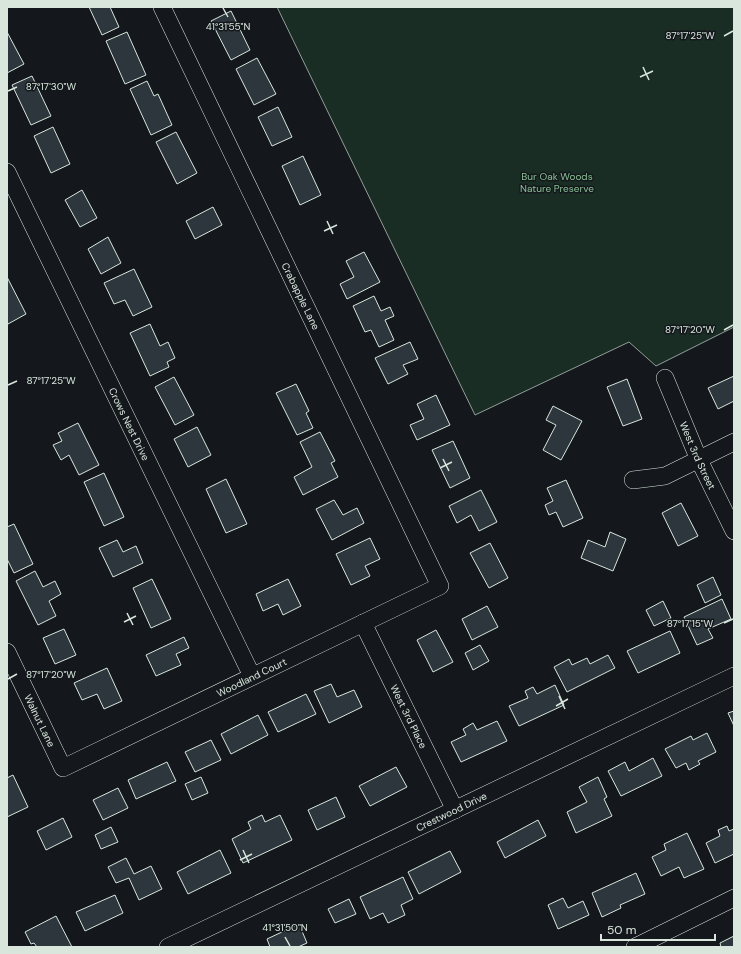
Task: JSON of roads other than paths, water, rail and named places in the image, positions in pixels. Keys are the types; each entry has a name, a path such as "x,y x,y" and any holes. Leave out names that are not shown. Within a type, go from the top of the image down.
{"street":[{"name":"Crabapple Lane","path":"162,7 440,586"},
{"name":"Crows Nest Drive","path":"7,172 252,676"},
{"name":"West 3rd Street","path":"665,378 699,460 734,530"},
{"path":"633,480 665,476 734,442"},
{"name":"Woodland Court","path":"63,768 440,586"},
{"name":"West 3rd Place","path":"363,623 455,810"},
{"name":"Walnut Lane","path":"7,652 63,768"},
{"name":"Crestwood Drive","path":"168,947 734,676"},
{"path":"635,947 734,898"}],"park label":[{"name":"Bur Oak Woods Nature Preserve","path":"557,182"}]}
